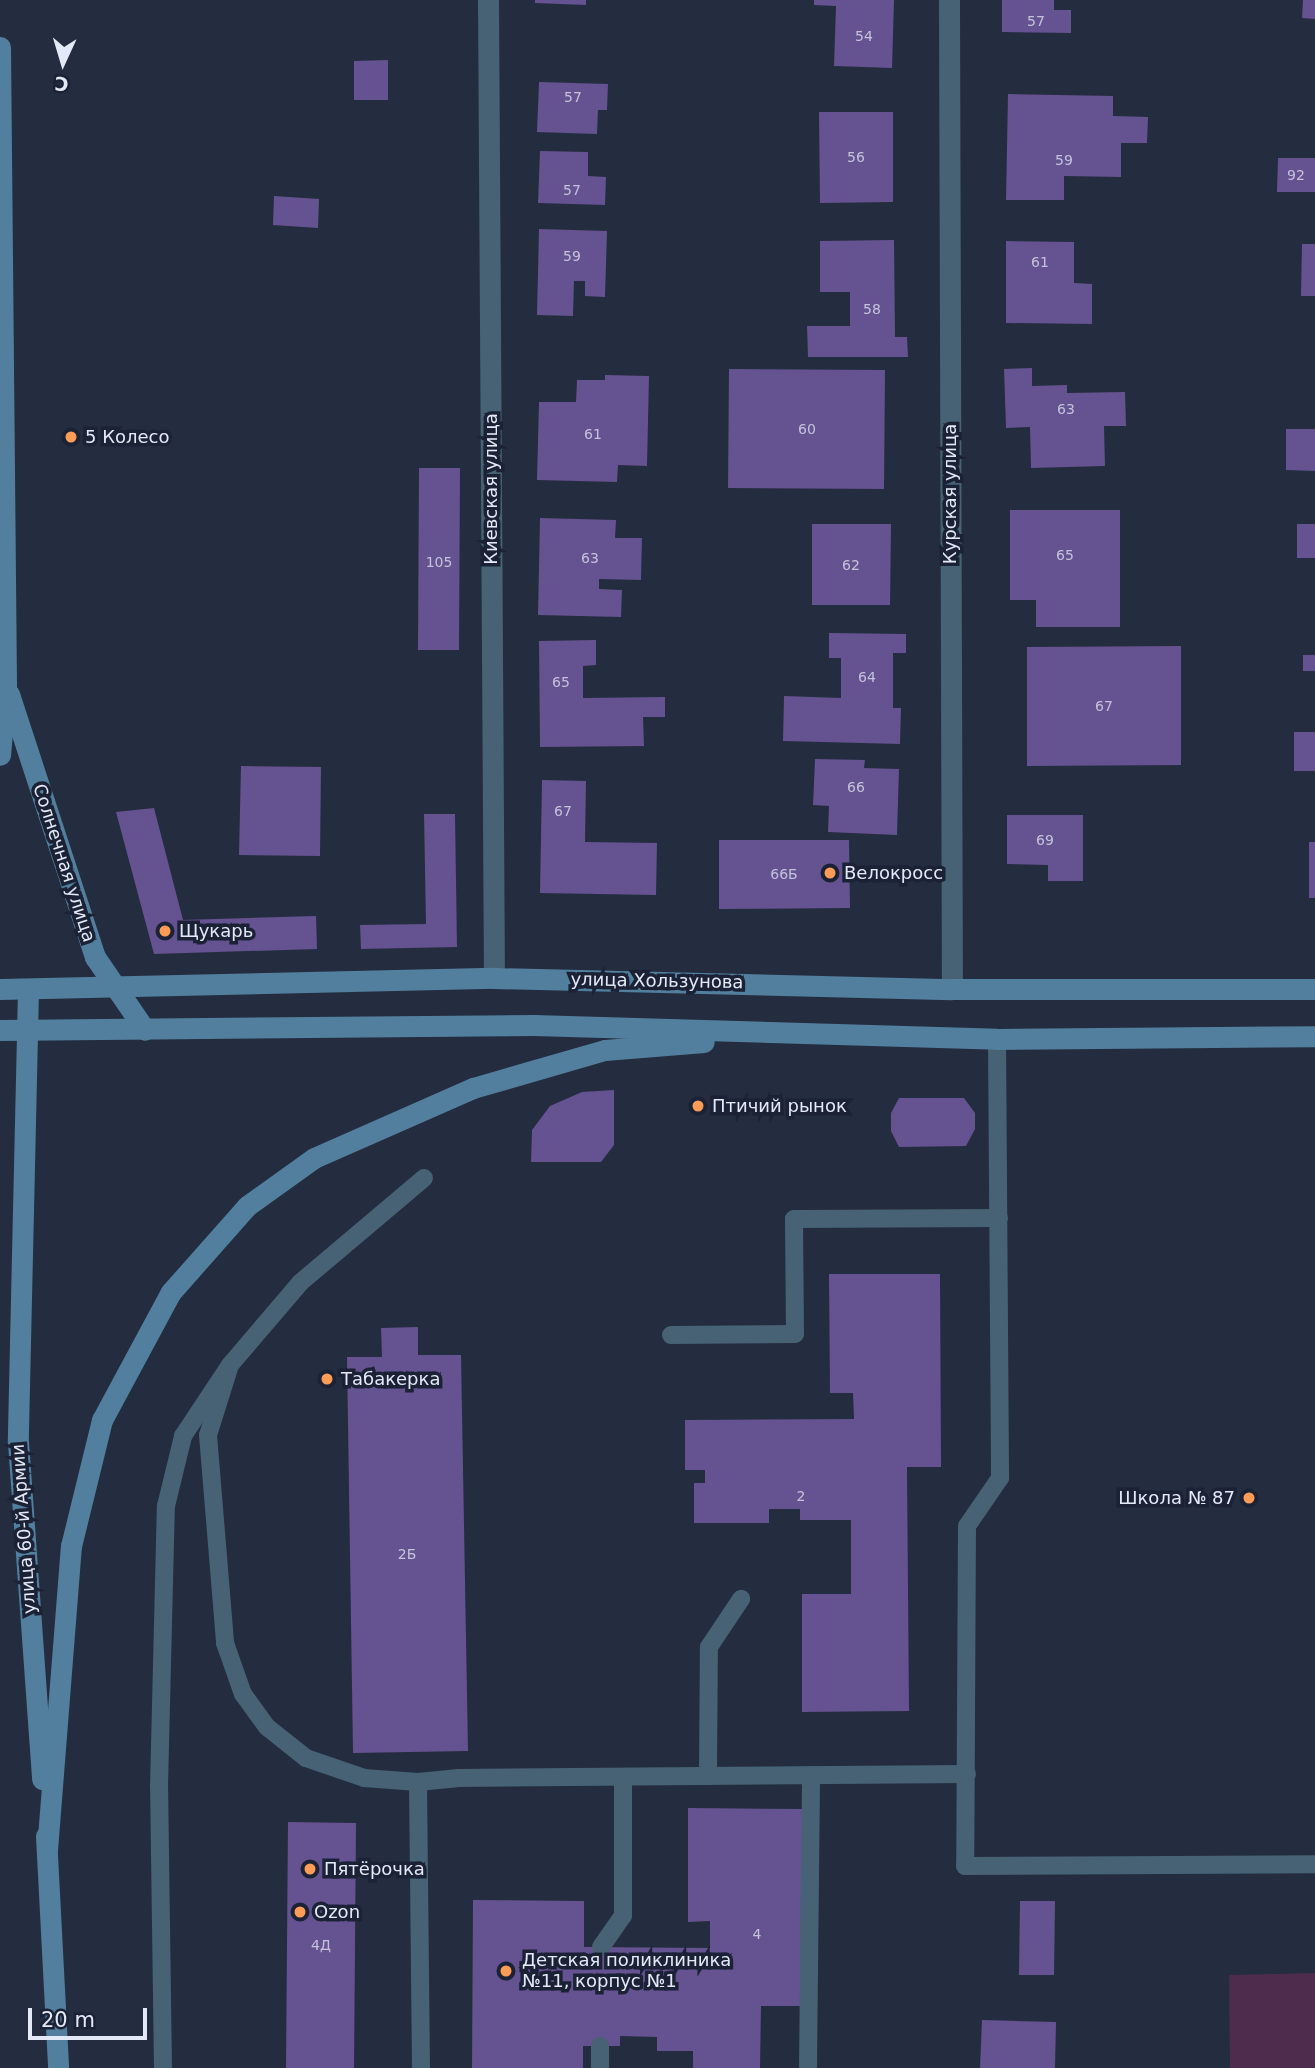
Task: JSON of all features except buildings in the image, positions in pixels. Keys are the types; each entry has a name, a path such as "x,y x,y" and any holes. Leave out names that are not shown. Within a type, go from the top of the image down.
{"main road":[{"name":"Солнечная улица","path":"0,47 3,684 0,755"},
{"name":"Солнечная улица","path":"3,684 95,957 145,1030"},
{"name":"улица Хользунова","path":"0,989 120,990 494,978 952,989 1315,989"},
{"name":"улица 60-й Армии","path":"28,990 18,1442 47,1850 58,2068"},
{"path":"0,1030 534,1025 997,1039 1315,1035"},
{"path":"47,1850 71,1546 102,1420 171,1292 247,1206 314,1158 473,1088 605,1050 805,1034"}],"street":[{"name":"Киевская улица","path":"488,0 494,978"},
{"name":"Курская улица","path":"948,0 952,989"}],"lane":[{"path":"997,1039 1000,1478 967,1526 965,1866 1315,1864"},
{"path":"163,2068 159,1787 166,1506 183,1436 230,1365 301,1282 424,1178"},
{"path":"671,1335 795,1334 794,1219 999,1219"},
{"path":"230,1365 208,1435 225,1643 243,1694 267,1727 306,1758 364,1778 418,1782 967,1774"},
{"path":"708,1776 709,1647 741,1599"},
{"path":"808,2068 811,1775"},
{"path":"601,1947 623,1916 623,1777"},
{"path":"418,1782 421,2068"},
{"path":"600,2046 600,2068"}],"shaded area":[{"path":"1315,1973 1315,2068 1230,2068 1229,1975"}],"place":[{"name":"5 Колесо","path":"71,437"},
{"name":"Велокросс","path":"830,873"},
{"name":"Щукарь","path":"165,931"},
{"name":"Птичий рынок","path":"698,1106"},
{"name":"Табакерка","path":"327,1379"},
{"name":"Школа № 87","path":"1249,1498"},
{"name":"Пятёрочка","path":"310,1869"},
{"name":"Ozon","path":"300,1912"},
{"name":"Детская поликлиника №11, корпус №1","path":"506,1971"}]}
